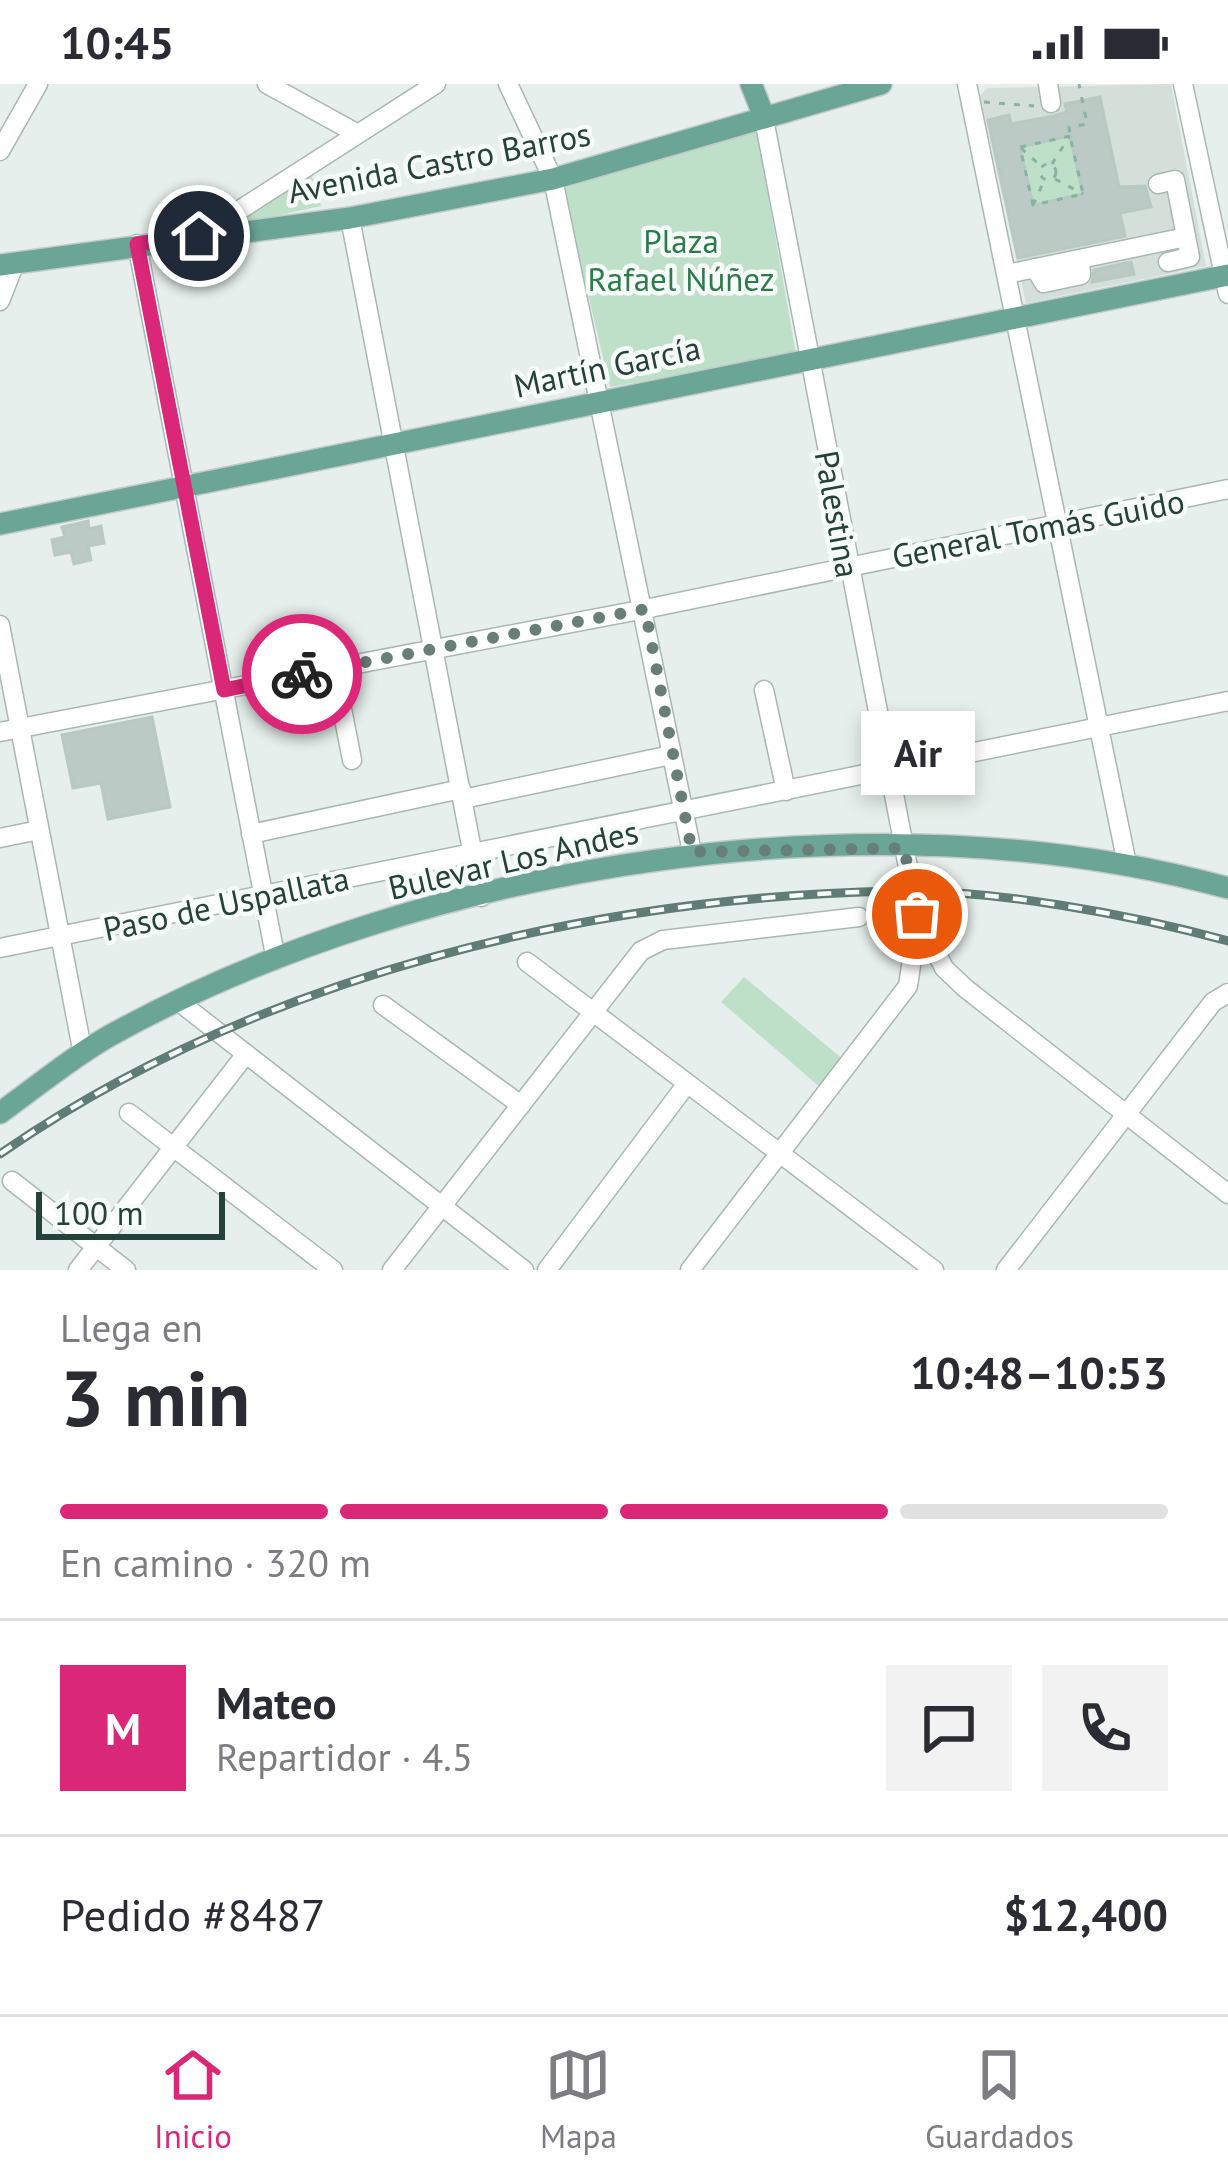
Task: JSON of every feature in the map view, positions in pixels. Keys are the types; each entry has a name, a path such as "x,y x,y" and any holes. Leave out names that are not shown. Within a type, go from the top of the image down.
{"main road":[{"path":"752,84 763,114"},
{"name":"Avenida Castro Barros","path":"8,264 350,218 553,179 763,114 881,84"},
{"name":"Martín García","path":"0,524 1016,316 1227,282"},
{"name":"Bulevar Los Andes","path":"0,1113 83,1054 178,1001 276,960 481,897 692,852 1002,850 1127,864 1228,888"}],"street":[{"path":"0,151 38,84"},
{"path":"199,236 436,84"},
{"path":"508,84 553,179 692,852"},
{"path":"967,84 1127,864"},
{"path":"1184,84 1227,282"},
{"path":"279,87 356,133"},
{"name":"Palestina","path":"763,114 917,914"},
{"path":"1157,184 1175,180 1190,257 1168,262"},
{"path":"350,218 481,897"},
{"path":"1007,274 1035,268 1044,283 1081,275 1080,259 1186,237"},
{"path":"137,244 276,960"},
{"path":"0,301 8,264"},
{"name":"General Tomás Guido","path":"10,731 645,609 1228,489"},
{"path":"0,625 10,731 39,830 83,1054"},
{"path":"334,668 352,760"},
{"path":"764,690 786,790"},
{"name":"Paso de Uspallata","path":"0,948 1228,701"},
{"path":"251,834 671,754"},
{"path":"0,838 39,830"},
{"path":"690,1270 908,986 917,952 917,914"},
{"path":"917,914 944,968 964,988 1228,1194"},
{"path":"392,1270 641,951 663,940 859,916"},
{"path":"527,962 934,1270"},
{"path":"908,986 935,975 964,988"},
{"path":"1006,1270 1226,993"},
{"path":"178,1001 524,1270"},
{"path":"383,1005 520,1105"},
{"path":"78,1270 246,1054"},
{"path":"547,1270 686,1085"},
{"path":"129,1113 333,1270"},
{"path":"12,1181 125,1270"}],"path":[{"path":"1079,84 1087,124 1069,128 1083,194"},
{"path":"971,105 1050,93 1081,96"},
{"path":"1020,147 1070,136"},
{"path":"1054,178 1052,164 1070,136"},
{"path":"1020,147 1042,166 1045,179 1033,205"},
{"path":"1020,147 1033,205"},
{"path":"1042,166 1052,164"},
{"path":"1045,179 1054,178 1083,194"},
{"path":"1033,205 1083,194"}],"shaded area":[{"path":"1171,84 1206,266 1026,303 980,95 988,88"}],"green space":[{"name":"Plaza Rafael Núñez","path":"756,127 796,354 610,387 563,189"},
{"path":"1070,136 1083,194 1033,205 1020,147"},
{"path":"312,176 321,206 229,226"},
{"path":"744,977 850,1065 828,1094 721,1002"}],"building":[{"path":"1100,97 1119,187 1145,186 1151,207 1120,213 1125,236 1018,258 988,120 1009,115 1011,124 1054,116 1067,112 1065,104","holes":["1070,136 1083,194 1033,205 1020,147"]},
{"path":"1131,262 1134,274 1092,282 1094,270"},
{"path":"88,521 89,529 101,526 104,543 88,546 91,560 74,564 71,552 55,555 52,540 65,537 62,527"},
{"path":"152,717 170,807 108,819 101,783 73,788 62,735"}],"railway":[{"path":"0,1154 99,1092 205,1039 314,995 428,958 544,930 661,910 895,891 975,894 1063,906 1228,941"}],"way so far":[{"path":"302,674 645,609 692,852 904,848 917,914"}],"place":[{"name":"Air","path":"917,914"}],"route":[{"path":"199,236 137,244 224,690 302,674"}]}
